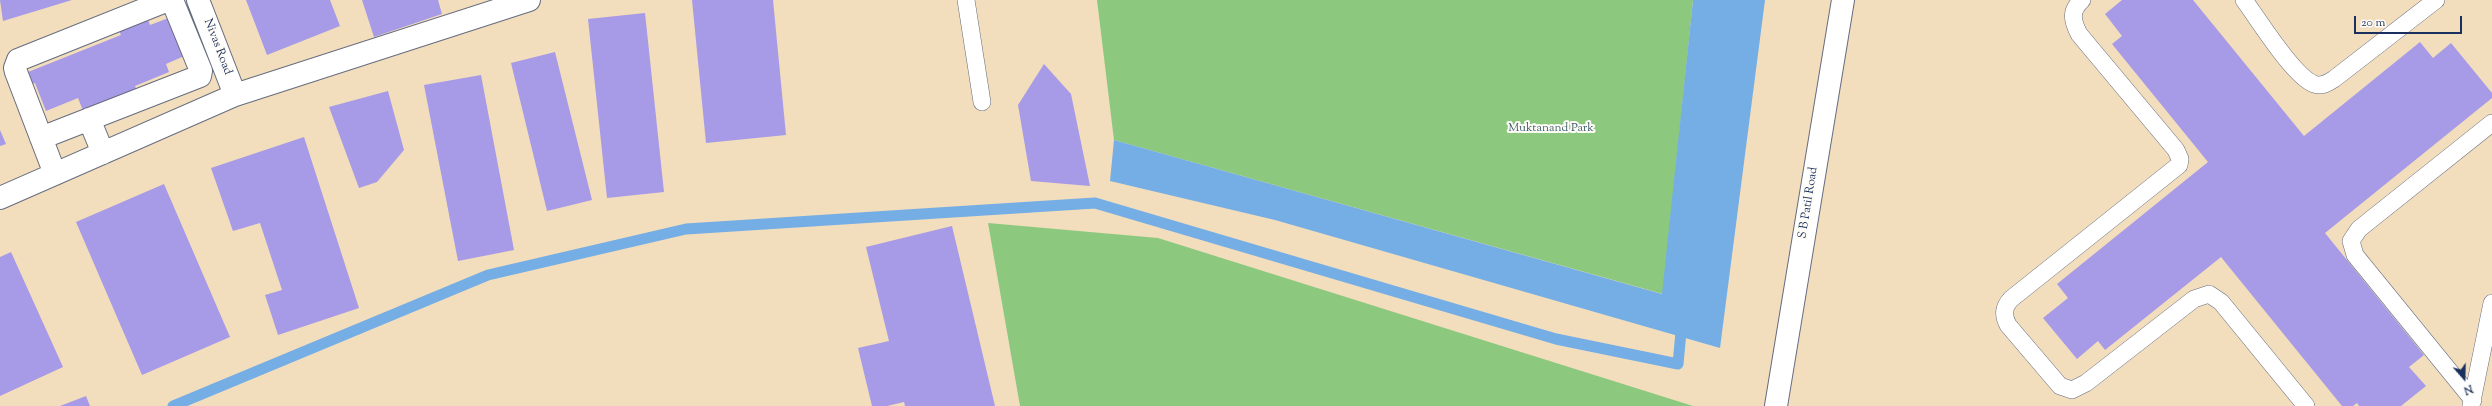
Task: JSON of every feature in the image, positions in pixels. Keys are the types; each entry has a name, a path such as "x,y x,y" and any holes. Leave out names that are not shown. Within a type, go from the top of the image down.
{"street":[{"path":"55,174 16,72 15,68 18,60 168,0"},
{"path":"41,138 200,76 201,71 172,0"},
{"name":"Nivas Road","path":"198,0 236,95"},
{"name":"S B Patil Road","path":"1776,406 1843,0"},
{"path":"0,198 236,95 519,2"},
{"path":"186,35 208,26"},
{"path":"136,100 150,132"},
{"path":"89,119 103,153"}],"lane":[{"path":"966,0 982,102"},
{"path":"2082,0 2075,6 2072,14 2079,34 2176,150 2180,159 2179,165 2011,299 2004,310 2004,316 2008,325 2060,386 2072,390 2083,385 2194,299 2209,294 2221,302 2306,406"},
{"path":"2244,0 2299,74 2315,85 2324,85 2334,79 2436,0"},
{"path":"2472,403 2355,255 2351,241 2359,229 2492,123"},
{"path":"2472,403 2492,303"}],"green space":[{"name":"Muktanand Park","path":"1097,0 1693,0 1663,294 1114,140"},
{"path":"988,223 1158,238 1693,406 1020,406"}],"water":[{"path":"1693,0 1765,0 1720,348 1275,220 1110,181 1114,140 1662,294"}],"building":[{"path":"0,0 72,0 3,21"},
{"path":"246,0 330,0 340,26 267,55"},
{"path":"362,0 438,0 442,14 374,37"},
{"path":"692,0 773,0 786,135 706,143"},
{"path":"2122,0 2193,0 2304,136 2420,42 2433,58 2451,43 2492,93 2492,98 2325,233 2424,355 2409,367 2426,386 2401,406 2359,406 2357,403 2353,406 2342,406 2221,257 2105,350 2098,341 2077,359 2043,318 2068,298 2057,284 2208,162 2112,44 2122,36 2105,14"},
{"path":"645,13 664,192 607,198 588,19"},
{"path":"146,14 150,25 174,16 189,54 166,64 169,72 135,86 140,98 84,113 78,98 46,111 35,83 28,86 23,74 121,35 116,25"},
{"path":"555,52 592,200 547,211 511,63"},
{"path":"1044,64 1071,94 1090,186 1031,181 1018,105"},
{"path":"481,75 514,250 458,261 424,85"},
{"path":"388,91 404,150 377,182 359,188 329,107"},
{"path":"0,130 6,144 0,146"},
{"path":"304,137 359,308 278,335 265,295 282,290 260,223 233,231 211,168"},
{"path":"164,184 230,337 142,375 76,222"},
{"path":"952,226 995,406 905,406 904,402 887,406 872,406 858,348 889,341 866,247"},
{"path":"11,252 63,367 0,396 0,257"},
{"path":"86,396 90,406 60,406"}],"waterway":[{"path":"173,406 488,275 686,229 1095,203 1556,339 1678,364 1682,321"}]}
